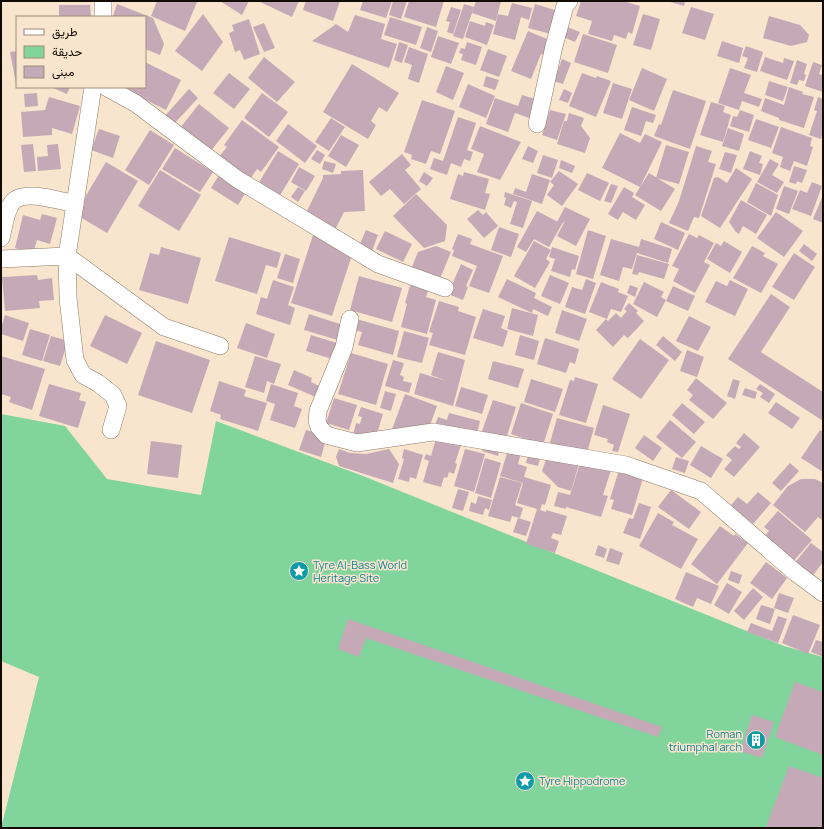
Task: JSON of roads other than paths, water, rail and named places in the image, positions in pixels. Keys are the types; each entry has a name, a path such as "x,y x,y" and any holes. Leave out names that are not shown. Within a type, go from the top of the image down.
{"street":[{"path":"103,1 103,16"},
{"path":"537,124 554,46 565,6 569,1"},
{"path":"93,88 67,256 68,298 75,360 83,375 98,383 113,395 118,406 111,430"},
{"path":"108,88 135,103 237,179 378,264 445,288"},
{"path":"1,238 8,210 13,201 22,196 35,196 75,204"},
{"path":"1,259 67,256 164,327 220,346"},
{"path":"350,319 344,347 318,411 317,421 319,427 326,435 357,443 433,432 626,465 701,491 796,573 823,593"}],"place":[{"name":"Tyre Al-Bass World Heritage Site","path":"299,571"},
{"name":"Roman triumphal arch","path":"756,740"},
{"name":"Tyre Hippodrome","path":"525,781"}]}
